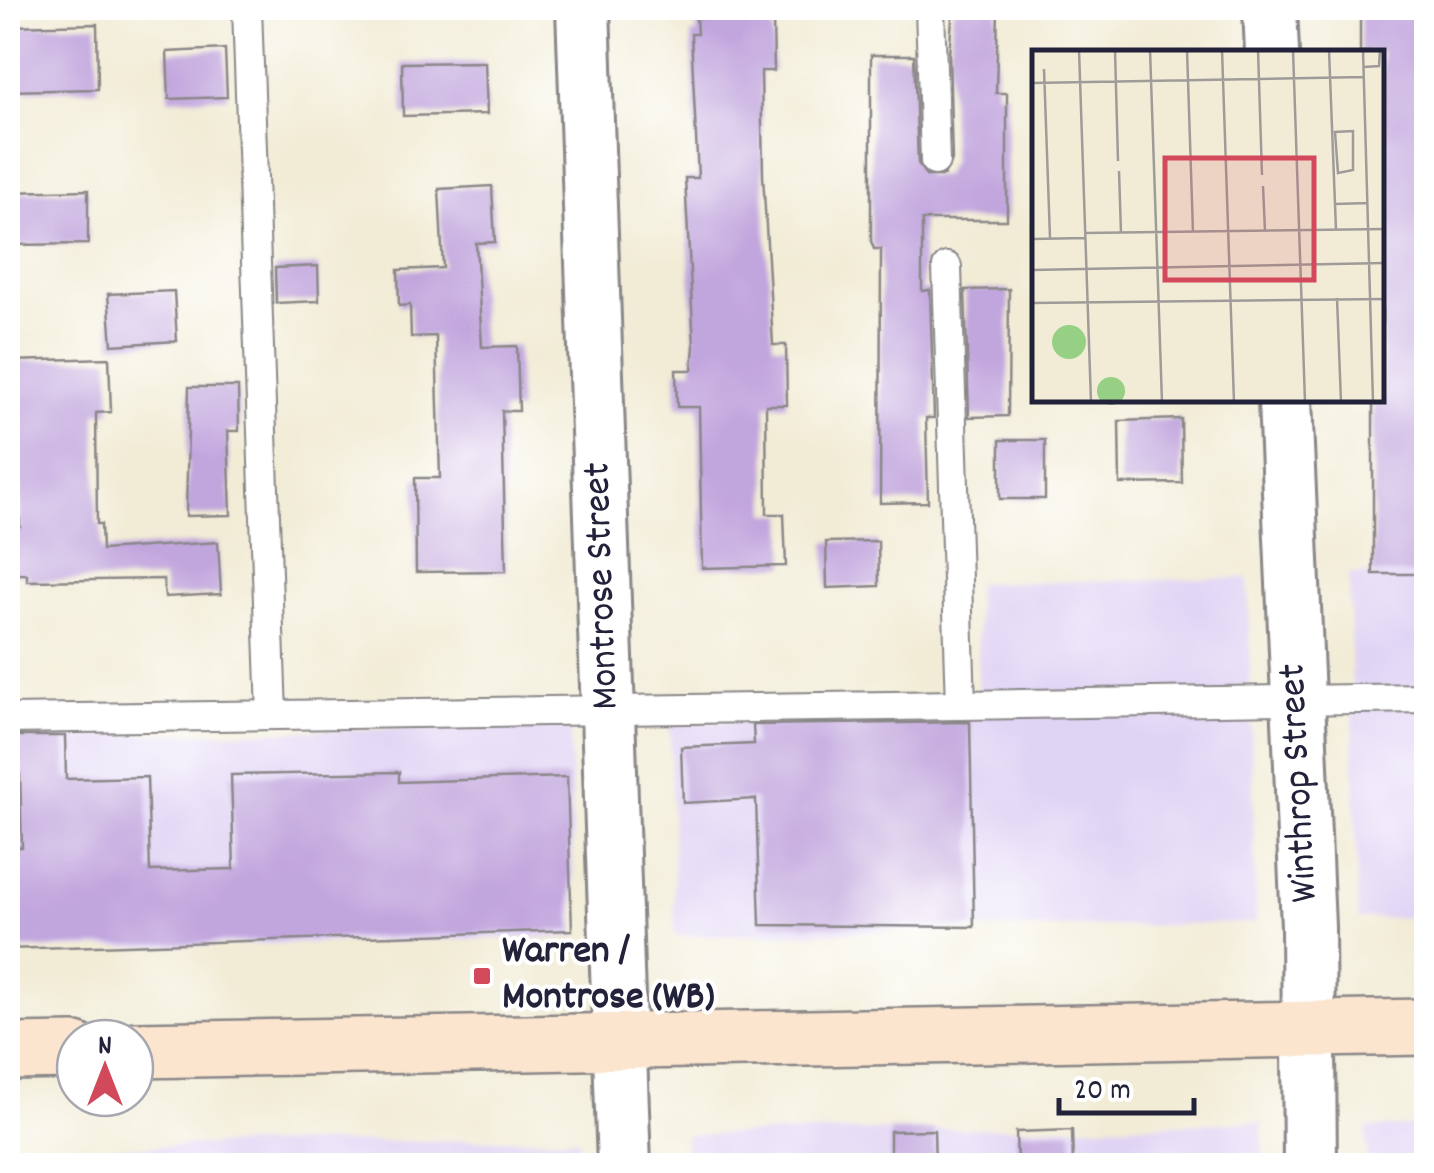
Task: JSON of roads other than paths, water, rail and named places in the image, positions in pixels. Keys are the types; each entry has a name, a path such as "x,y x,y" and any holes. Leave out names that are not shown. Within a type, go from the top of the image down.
{"main road":[{"path":"155,1050 1426,1028"},
{"path":"8,1052 55,1051"}],"street":[{"name":"Montrose Street","path":"584,8 624,1166"},
{"path":"1270,8 1272,50"},
{"name":"Winthrop Street","path":"1285,402 1308,928 1310,1166"}],"lane":[{"path":"247,8 272,715"},
{"path":"930,8 936,162"},
{"path":"947,267 961,705"},
{"path":"8,719 1426,698"}],"place":[{"name":"Warren / Montrose (WB)","path":"482,976"}]}
